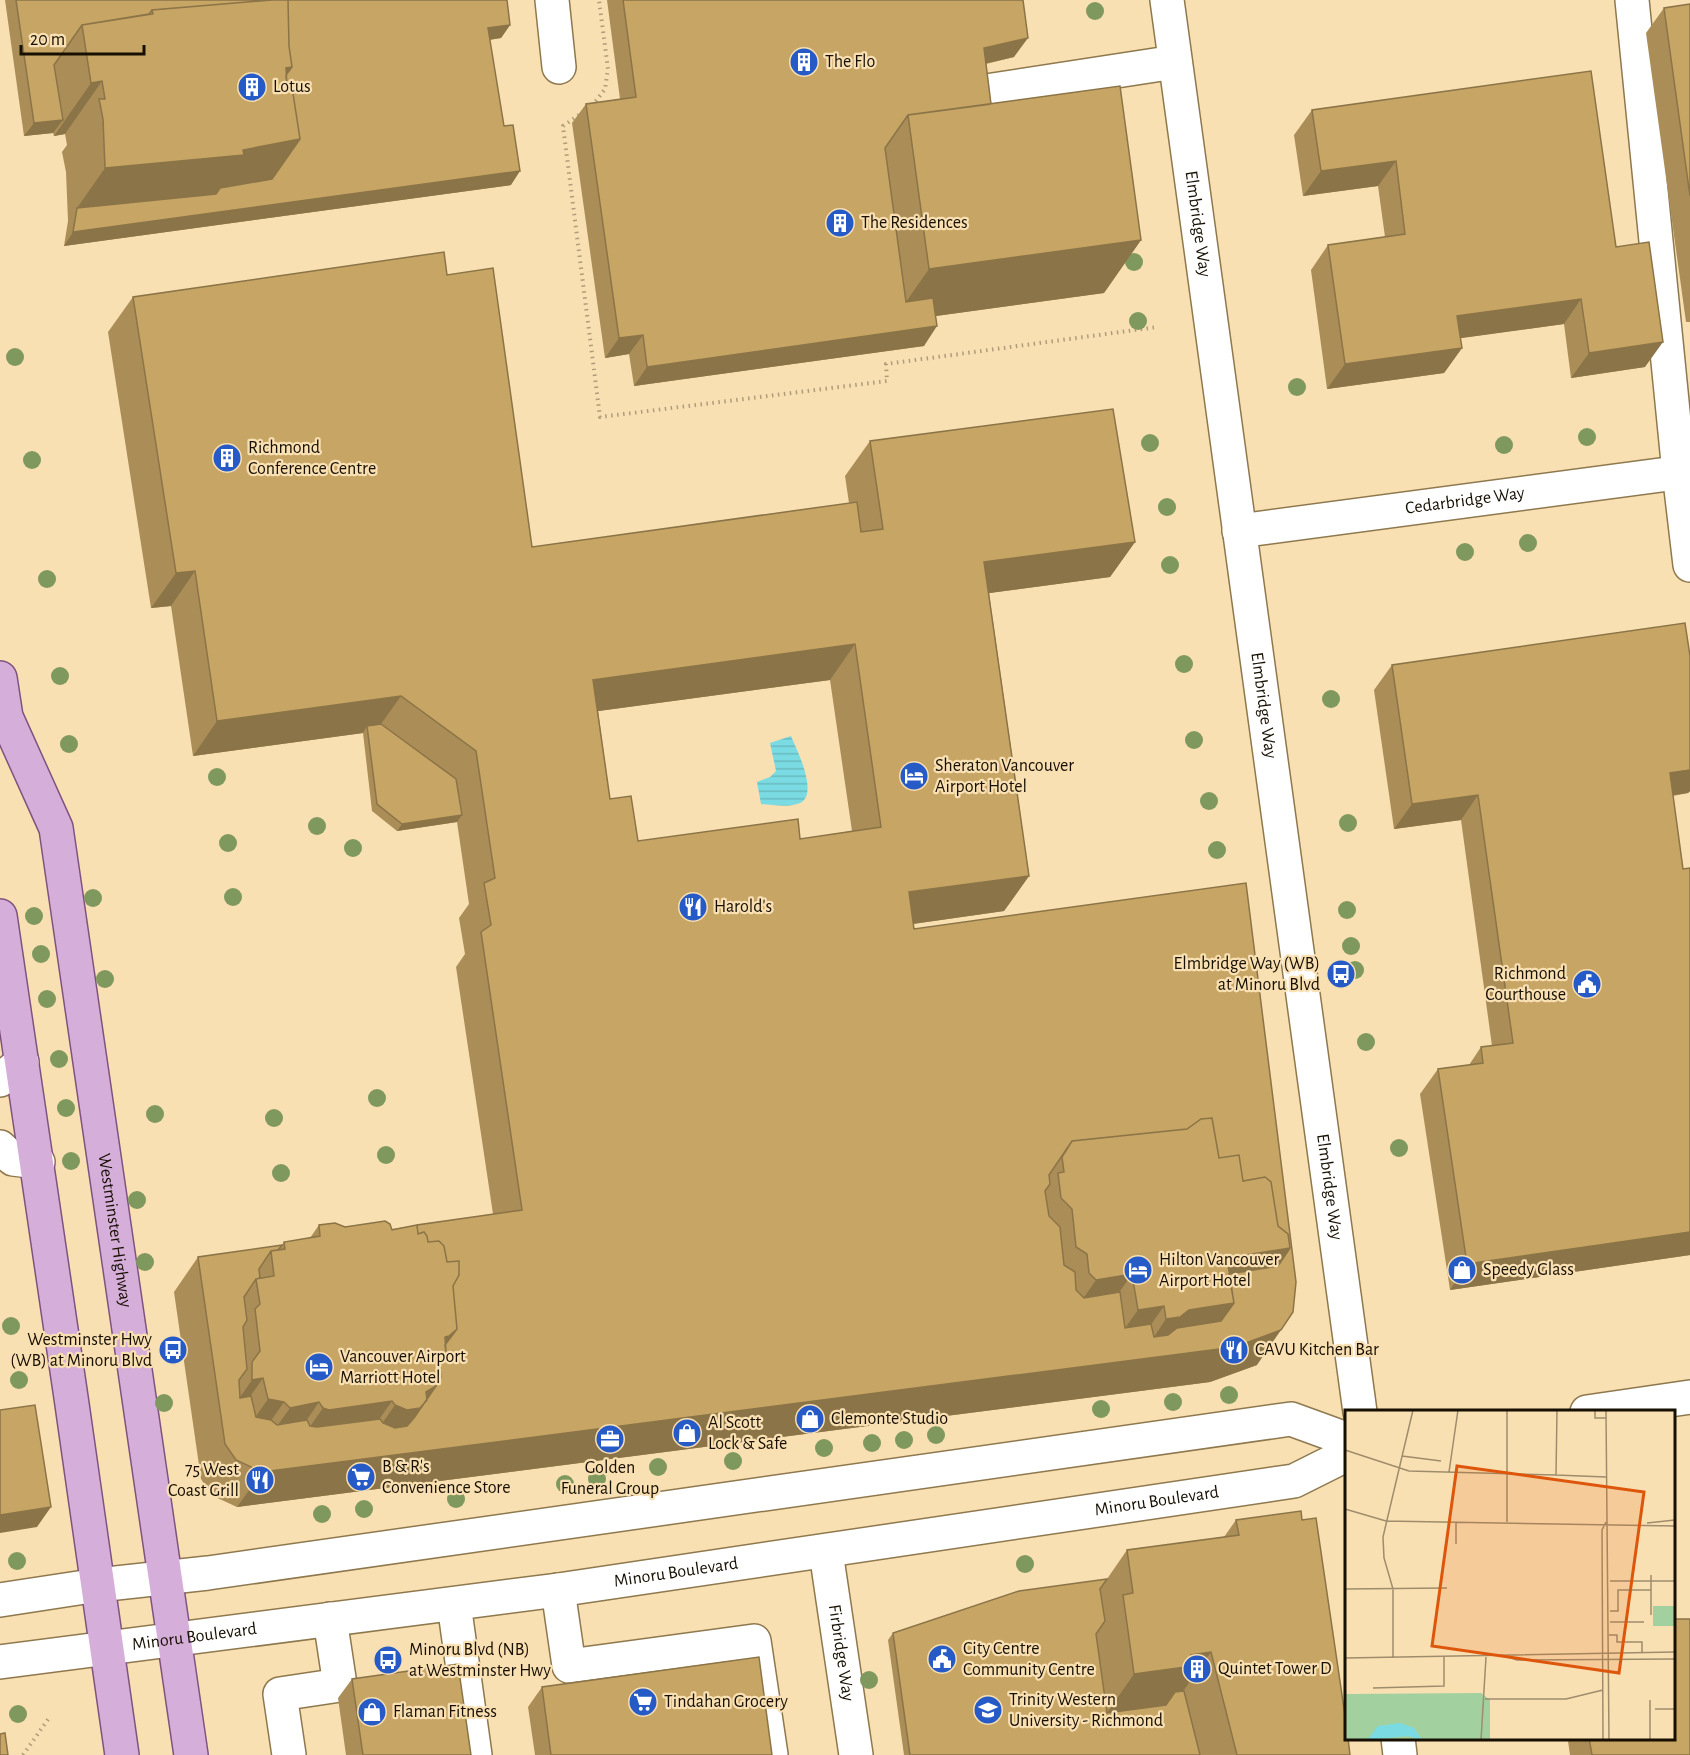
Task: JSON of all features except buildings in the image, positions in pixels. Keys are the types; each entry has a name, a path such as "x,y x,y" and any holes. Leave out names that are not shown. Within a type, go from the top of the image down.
{"main road":[{"name":"Westminster Highway","path":"0,678 3,727 56,828 191,1755"},
{"path":"0,916 11,1071 38,1162 105,1648 122,1755"}],"street":[{"path":"552,0 559,67"},
{"name":"Elmbridge Way","path":"1167,0 1360,1410"},
{"path":"1632,0 1684,472 1690,565"},
{"path":"973,93 1175,62"},
{"name":"Cedarbridge Way","path":"1239,531 1684,472"},
{"path":"0,1147 13,1159 38,1162"},
{"path":"1601,1410 1690,1397"},
{"path":"0,1600 98,1585 225,1571 1290,1419 1345,1438"},
{"name":"Minoru Boulevard","path":"0,1662 558,1590 1294,1482 1345,1456"},
{"name":"Firbridge Way","path":"826,1552 856,1755"},
{"path":"558,1590 569,1666 754,1641 771,1755"},
{"path":"454,1604 475,1755"},
{"path":"330,1619 340,1685"},
{"path":"429,1671 462,1666"},
{"path":"289,1755 280,1694 373,1680"},
{"path":"1398,1740 1400,1755"}],"path":[{"path":"599,0 608,69 605,89 594,104 563,126 600,417 887,381 886,364 1157,327"},
{"path":"23,1755 49,1718"}],"water":[{"path":"791,736 805,771 807,791 805,798 800,803 791,805 761,804 757,782 770,777 776,771 770,743"}],"place":[{"name":"The Flo","path":"804,62"},
{"name":"Lotus","path":"252,87"},
{"name":"The Residences","path":"840,223"},
{"name":"Richmond Conference Centre","path":"227,458"},
{"name":"Sheraton Vancouver Airport Hotel","path":"914,776"},
{"name":"Harold's","path":"693,907"},
{"name":"Elmbridge Way (WB) at Minoru Blvd","path":"1341,974"},
{"name":"Richmond Courthouse","path":"1587,984"},
{"name":"Hilton Vancouver Airport Hotel","path":"1138,1270"},
{"name":"Speedy Glass","path":"1462,1270"},
{"name":"Westminster Hwy (WB) at Minoru Blvd","path":"173,1350"},
{"name":"CAVU Kitchen Bar","path":"1234,1350"},
{"name":"Vancouver Airport Marriott Hotel","path":"319,1367"},
{"name":"Clemonte Studio","path":"810,1419"},
{"name":"Al Scott Lock & Safe","path":"687,1433"},
{"name":"Golden Funeral Group","path":"610,1439"},
{"name":"B & R's Convenience Store","path":"361,1477"},
{"name":"75 West Coast Grill","path":"260,1480"},
{"name":"City Centre Community Centre","path":"942,1659"},
{"name":"Minoru Blvd (NB) at Westminster Hwy","path":"388,1660"},
{"name":"Quintet Tower D","path":"1197,1669"},
{"name":"Tindahan Grocery","path":"643,1702"},
{"name":"Trinity Western University - Richmond","path":"988,1710"},
{"name":"Flaman Fitness","path":"372,1712"}]}
